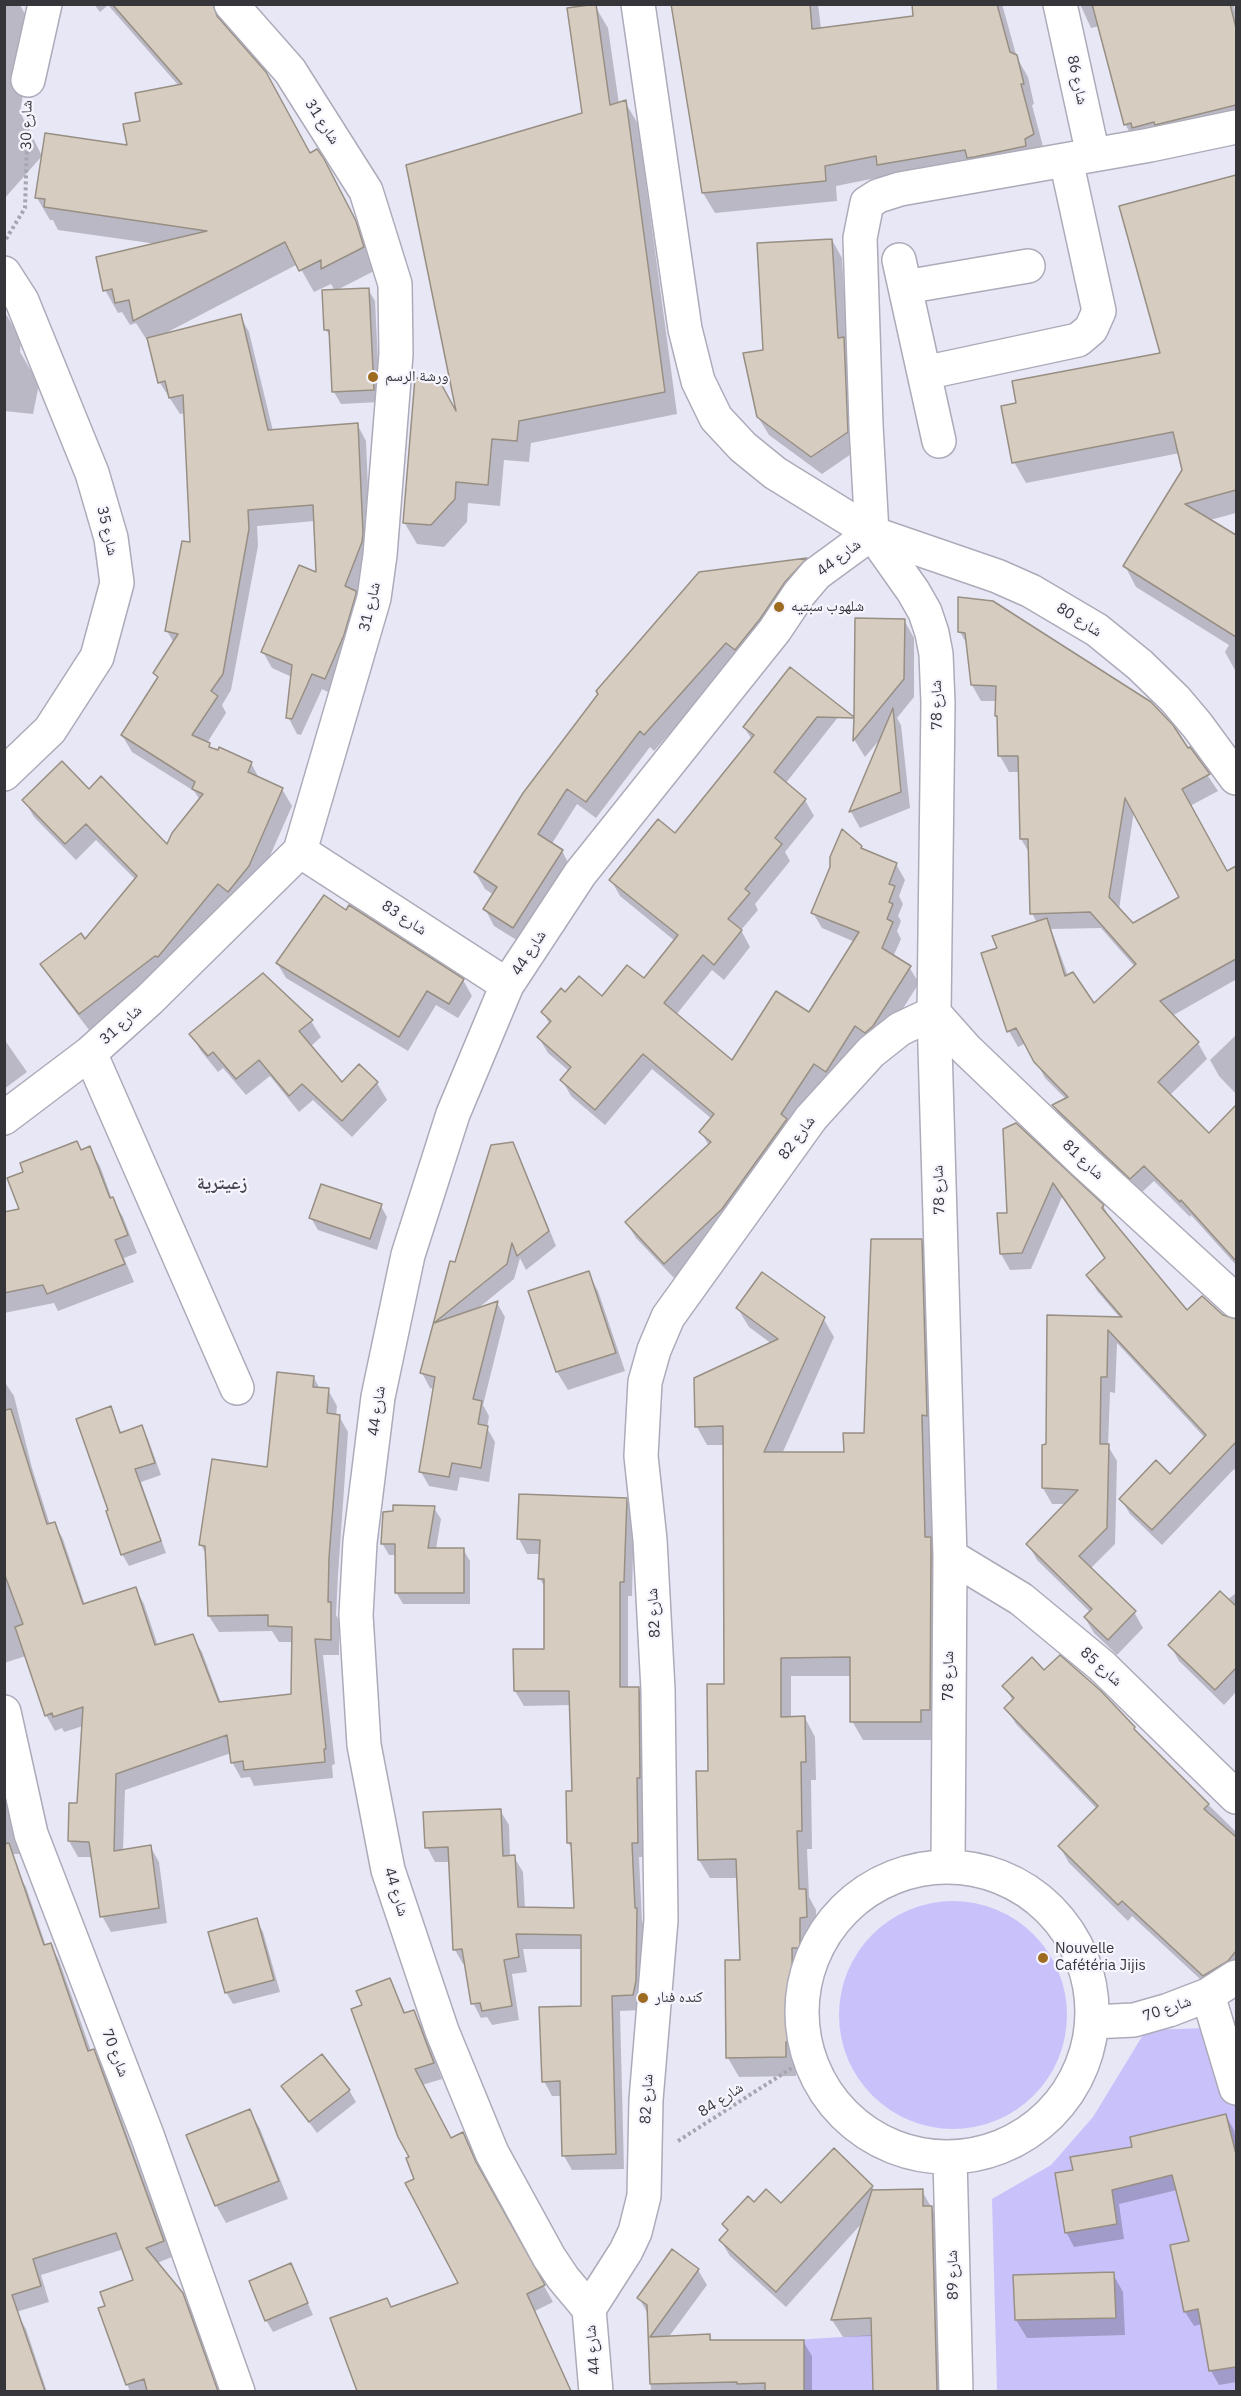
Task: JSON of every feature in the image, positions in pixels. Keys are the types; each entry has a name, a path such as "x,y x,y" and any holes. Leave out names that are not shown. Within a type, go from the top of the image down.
{"street":[{"name":"شارع 30","path":"28,80 45,4"},
{"name":"شارع 31","path":"4,1118 90,1053 150,999 300,851 374,598 380,555 396,354 395,284 366,191 290,71 231,4"},
{"path":"638,4 676,275 685,329 698,381 716,418 743,447 775,473 872,533"},
{"name":"شارع 86","path":"924,373 1078,340 1091,328 1099,311 1060,4"},
{"path":"872,533 860,238 867,202 900,189 1079,158 1236,127"},
{"path":"939,441 902,273 1028,266"},
{"name":"شارع 35","path":"4,273 22,302 92,472 111,537 117,583 97,657 50,730 4,774"},
{"name":"شارع 80","path":"872,533 997,576 1031,591 1097,630 1140,665 1175,699 1197,724 1236,778"},
{"name":"شارع 44","path":"596,2391 589,2309 549,2257 498,2163 442,2031 388,1870 364,1745 357,1605 360,1542 378,1397 408,1256 453,1114 507,985 580,874 775,630 799,594 816,574 872,533"},
{"name":"شارع 78","path":"872,533 925,612 933,633 936,654 938,703 934,1013 950,1556 948,1866"},
{"name":"شارع 83","path":"300,851 507,985"},
{"name":"شارع 81","path":"934,1013 966,1049 1083,1161 1236,1301"},
{"name":"شارع 82","path":"589,2309 626,2251 635,2232 644,2196 646,2100 661,1920 658,1690 650,1540 641,1455 645,1382 654,1350 668,1317 811,1118 871,1052 900,1029 934,1013"},
{"path":"90,1053 237,1388"},
{"name":"شارع 85","path":"950,1556 1021,1599 1085,1652 1236,1797"},
{"name":"شارع 70","path":"4,1712 31,1834 147,2135 238,2391"},
{"path":"948,1866 978,1869 1006,1878 1032,1893 1054,1913 1072,1937 1084,1964 1092,1993 1093,2022 1087,2053 1076,2081 1058,2106 1036,2128 1010,2144 981,2154 950,2158 920,2155 890,2146 864,2131 840,2111 822,2086 809,2058 802,2027 802,1997 808,1967 821,1939 833,1922 862,1893 888,1878 918,1869 948,1866"},
{"name":"شارع 70","path":"1093,2022 1134,2020 1169,2010 1208,1995 1236,1977"},
{"path":"1208,1995 1236,2088"},
{"name":"شارع 89","path":"950,2158 956,2391"}],"path":[{"name":"شارع 30","path":"4,242 25,208 28,80"},
{"name":"شارع 84","path":"645,2162 809,2058"}],"shaded area":[{"path":"953,1901 986,1906 1007,1915 1025,1927 1041,1943 1053,1961 1062,1982 1067,2015 1062,2048 1053,2069 1041,2087 1025,2103 1007,2115 986,2124 953,2129 920,2124 899,2115 881,2103 865,2087 853,2069 844,2048 839,2015 844,1982 853,1961 865,1943 881,1927 899,1915 920,1906"},
{"path":"1206,2028 1236,2106 1236,2391 997,2391 992,2199 1051,2165 1093,2117 1146,2030"},
{"path":"872,2335 873,2391 804,2391 804,2357 795,2357 795,2340"}],"building":[{"path":"112,4 213,4 217,16 266,72 310,153 317,149 323,157 356,221 364,247 321,269 321,260 299,271 285,242 133,321 129,300 115,303 112,289 103,291 96,257 207,231 44,207 45,199 35,198 45,133 127,145 123,124 140,121 135,93 182,84"},
{"path":"596,4 610,105 626,100 665,392 519,421 517,441 492,439 488,485 456,482 455,499 431,525 403,523 415,378 439,380 456,411 406,165 582,113 567,8"},
{"path":"671,4 810,4 812,29 913,16 912,4 997,4 1010,52 1017,55 1024,84 1021,84 1034,134 1025,139 1026,146 974,157 967,158 965,150 877,165 876,156 825,166 826,181 702,193"},
{"path":"1092,4 1230,4 1236,28 1236,105 1155,125 1154,122 1132,128 1131,123 1124,125"},
{"path":"1236,175 1236,490 1185,504 1236,535 1236,637 1123,566 1182,470 1173,432 1012,463 1001,406 1016,403 1012,381 1160,353 1119,206"},
{"path":"832,239 838,338 844,337 848,432 811,457 757,417 743,353 763,350 757,243"},
{"path":"369,288 374,390 332,392 329,330 324,330 322,290"},
{"path":"241,314 268,430 358,423 363,533 362,542 345,586 356,591 356,594 344,635 325,679 312,674 292,719 286,718 292,665 261,652 299,565 316,572 313,505 248,510 249,529 223,674 211,691 218,696 192,735 210,743 209,747 218,750 219,747 252,762 248,772 283,788 249,866 228,892 218,884 158,957 155,956 79,1014 40,964 81,933 85,939 137,876 86,824 65,844 22,800 62,761 89,789 101,776 167,844 172,833 203,794 192,789 195,782 121,735 158,677 153,673 178,634 165,631 182,541 190,542 183,395 169,398 165,381 158,383 147,338"},
{"path":"807,558 785,582 735,650 726,643 644,735 640,731 586,802 567,789 538,834 563,850 513,928 483,909 497,887 474,872 523,793 598,694 596,691 699,572"},
{"path":"958,597 993,601 1151,702 1173,725 1188,748 1190,747 1210,774 1182,789 1227,871 1236,866 1236,959 1160,1001 1199,1042 1158,1082 1209,1133 1236,1105 1236,1261 1181,1200 1180,1202 1144,1166 1130,1179 1052,1105 1068,1097 1034,1062 1016,1028 1007,1032 981,953 997,948 992,936 1047,918 1065,976 1073,972 1094,1003 1136,964 1090,912 1030,914 1028,839 1020,839 1018,756 998,756 997,716 995,716 996,686 971,685 965,633 958,632","holes":["1125,798 1179,897 1133,923 1109,897"]},
{"path":"855,618 905,619 904,679 853,741 854,718 817,717 774,772 806,799 775,838 782,844 745,889 750,893 728,919 742,930 714,965 703,955 664,1003 732,1060 776,991 809,1012 859,932 811,913 830,867 830,857 842,829 862,846 861,848 897,863 889,884 895,886 889,902 893,904 887,919 893,922 882,948 911,966 873,1026 865,1033 855,1026 826,1072 814,1064 781,1114 787,1119 722,1209 664,1264 625,1222 711,1142 699,1132 714,1114 643,1054 595,1110 560,1080 571,1067 537,1037 551,1021 541,1012 561,988 565,992 579,976 602,996 627,965 644,978 678,935 609,880 658,819 675,833 754,735 743,727 790,667 854,717"},
{"path":"893,708 901,792 849,812"},
{"path":"324,895 346,910 349,905 464,979 449,1004 427,991 399,1037 276,963"},
{"path":"263,973 313,1020 299,1031 342,1082 359,1064 378,1082 342,1121 302,1084 289,1096 259,1060 236,1079 213,1052 208,1056 189,1034"},
{"path":"1016,1123 1104,1205 1102,1208 1187,1310 1202,1296 1223,1315 1236,1319 1236,1442 1152,1530 1119,1499 1156,1460 1170,1474 1206,1435 1108,1330 1107,1377 1101,1377 1100,1444 1109,1444 1107,1528 1079,1556 1136,1611 1108,1640 1084,1617 1092,1609 1026,1544 1078,1490 1042,1488 1042,1445 1046,1444 1047,1315 1122,1317 1086,1275 1105,1258 1053,1183 1022,1253 1000,1254 997,1213 1007,1213 1003,1129"},
{"path":"77,1141 81,1150 90,1146 110,1198 113,1197 128,1235 115,1240 125,1264 47,1294 43,1285 4,1293 4,1212 19,1209 7,1178 23,1172 20,1163"},
{"path":"513,1142 549,1231 517,1256 512,1243 507,1264 434,1323 498,1301 473,1399 482,1401 478,1424 488,1426 481,1468 452,1463 449,1477 419,1472 435,1377 420,1373 450,1261 455,1262 491,1145"},
{"path":"321,1184 382,1204 370,1239 309,1218"},
{"path":"871,1239 922,1239 927,1416 922,1415 925,1537 931,1537 930,1710 921,1710 921,1722 850,1722 850,1657 781,1658 781,1717 805,1716 806,1762 801,1762 802,1831 797,1831 799,1889 806,1889 807,1917 800,1918 800,1948 792,1948 793,2042 786,2042 786,2057 726,2058 725,1960 740,1960 736,1859 698,1860 696,1771 708,1771 707,1684 724,1684 723,1426 695,1427 694,1378 778,1339 736,1308 762,1272 825,1317 764,1452 844,1452 843,1433 864,1433"},
{"path":"589,1271 616,1353 556,1372 528,1291"},
{"path":"277,1372 314,1376 313,1387 329,1388 327,1413 340,1415 329,1558 328,1602 331,1602 331,1640 315,1639 326,1749 324,1749 325,1762 244,1770 243,1761 231,1763 227,1735 116,1774 114,1851 151,1845 159,1908 100,1917 89,1842 68,1841 69,1803 77,1803 83,1707 53,1717 52,1713 45,1716 15,1627 23,1624 4,1573 4,1410 11,1409 47,1524 55,1522 83,1604 136,1587 155,1645 193,1634 219,1702 291,1694 292,1627 268,1626 268,1615 208,1616 205,1546 199,1545 212,1459 267,1467"},
{"path":"111,1406 120,1433 142,1425 155,1463 135,1469 161,1541 121,1555 76,1419"},
{"path":"519,1494 627,1498 624,1582 620,1582 620,1687 639,1687 640,1778 637,1778 638,1843 632,1843 635,1908 637,1908 636,1981 633,1995 612,1996 616,2154 562,2156 560,2081 542,2082 539,2007 581,2006 581,1935 516,1934 519,1957 504,1960 512,2006 482,2011 480,2003 471,2004 462,1949 453,1950 448,1847 425,1848 423,1812 501,1809 503,1856 515,1855 518,1907 574,1908 571,1843 567,1843 566,1791 572,1791 569,1691 514,1691 513,1649 544,1649 544,1579 538,1579 540,1540 517,1539"},
{"path":"393,1505 435,1506 428,1548 464,1548 464,1593 395,1593 395,1544 381,1544 383,1512 393,1511"},
{"path":"1220,1591 1236,1606 1236,1668 1215,1690 1168,1645"},
{"path":"1060,1655 1101,1691 1135,1727 1134,1729 1209,1804 1204,1809 1236,1837 1236,1951 1228,1961 1203,1976 1122,1901 1118,1905 1058,1846 1098,1806 1004,1708 1014,1698 1002,1686 1032,1657 1044,1670"},
{"path":"9,1843 44,1945 51,1943 88,2051 94,2049 164,2241 146,2248 183,2293 218,2391 147,2391 144,2379 126,2385 98,2308 105,2306 100,2292 133,2280 116,2233 33,2259 41,2286 12,2295 45,2391 4,2391 4,1844"},
{"path":"257,1918 274,1980 225,1993 208,1932"},
{"path":"390,1978 404,2013 414,2010 434,2063 415,2069 451,2138 463,2132 476,2162 545,2285 527,2294 571,2391 357,2391 330,2318 387,2298 391,2307 458,2283 405,2183 414,2179 406,2158 409,2157 398,2137 351,2009 362,2005 356,1991"},
{"path":"322,2054 350,2090 309,2122 281,2086"},
{"path":"250,2109 279,2181 215,2206 186,2135"},
{"path":"1226,2114 1236,2154 1236,2367 1209,2371 1198,2309 1184,2312 1170,2245 1189,2241 1172,2175 1112,2190 1117,2224 1065,2233 1055,2173 1073,2170 1070,2157 1132,2147 1130,2137"},
{"path":"834,2148 873,2186 776,2292 719,2240 728,2230 722,2224 748,2196 754,2202 766,2189 781,2203"},
{"path":"923,2189 923,2206 932,2206 937,2391 873,2391 871,2318 831,2320 872,2190"},
{"path":"672,2249 699,2269 650,2337 710,2334 710,2340 804,2340 804,2391 765,2391 765,2383 650,2384 647,2305 637,2298"},
{"path":"291,2263 308,2303 265,2321 249,2281"},
{"path":"1114,2272 1116,2318 1015,2320 1013,2275"}],"place":[{"name":"ورشة الرسم","path":"373,377"},
{"name":"شلهوب سبتيه","path":"779,607"},
{"name":"Nouvelle Cafétéria Jijis","path":"1043,1958"},
{"name":"كنده فنار","path":"643,1998"}],"district":[{"name":"زعيترية","path":"222,1184"}]}
